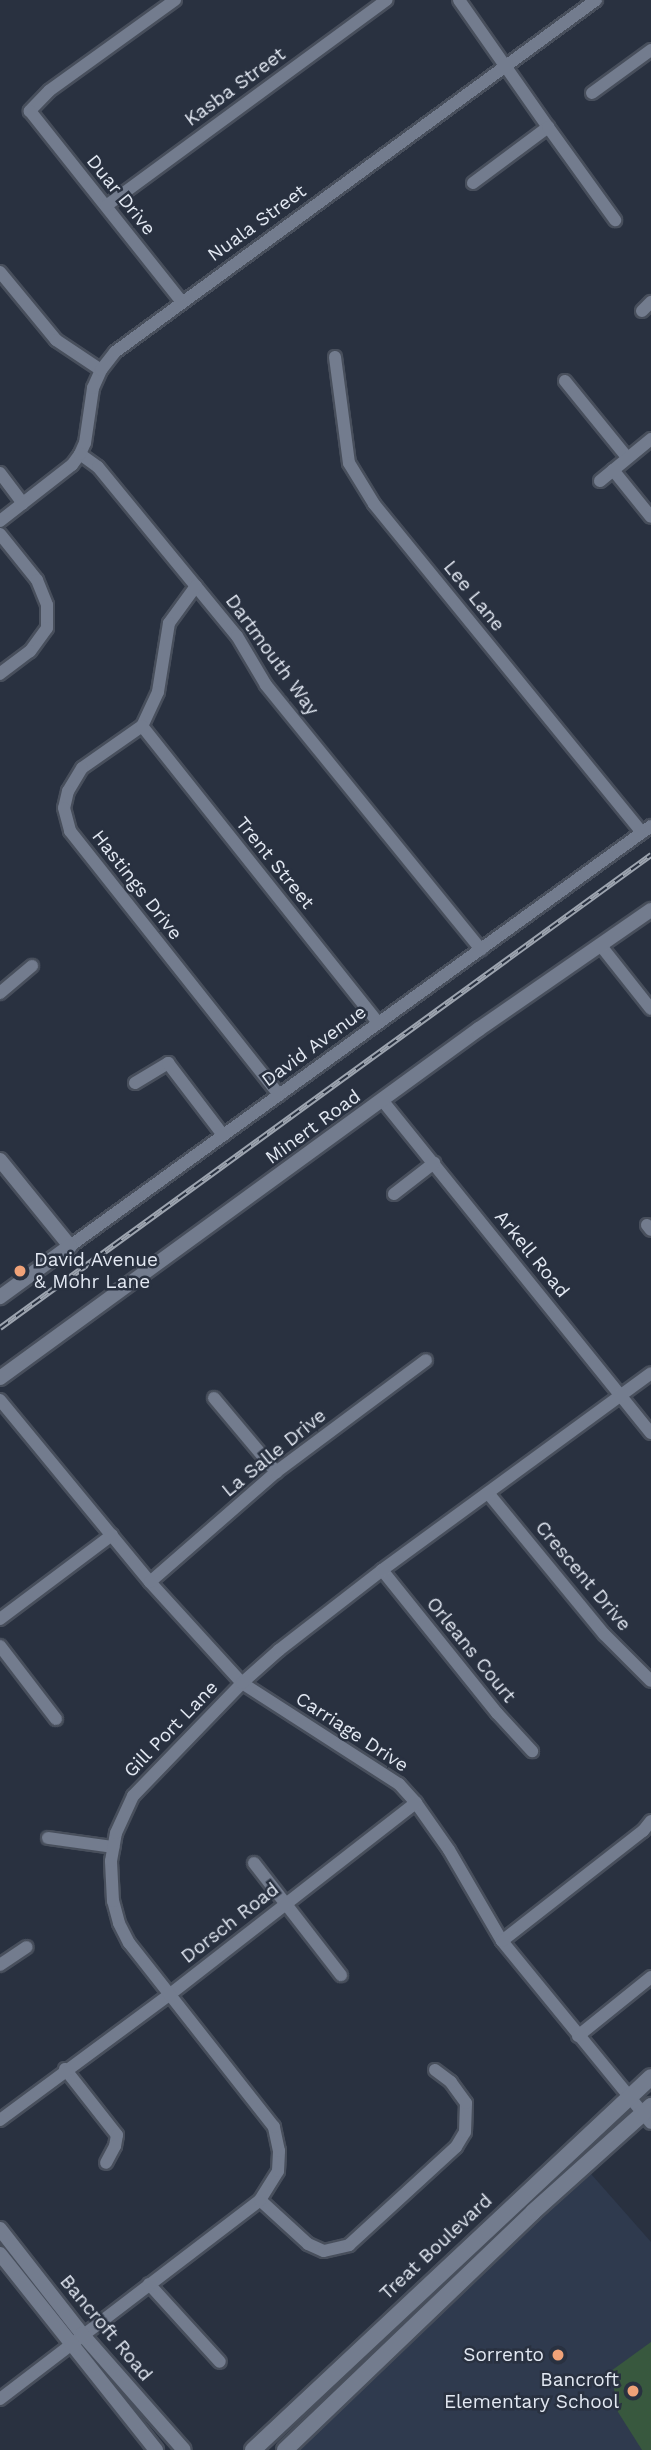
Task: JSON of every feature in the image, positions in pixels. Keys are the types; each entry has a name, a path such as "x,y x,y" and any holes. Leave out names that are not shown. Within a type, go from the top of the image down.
{"main road":[{"name":"Treat Boulevard","path":"253,2450 651,2077"},
{"path":"285,2450 533,2212 648,2114"}],"street":[{"path":"160,4 175,0"},
{"name":"Kasba Street","path":"106,206 387,0"},
{"path":"459,0 615,220"},
{"name":"Nuala Street","path":"80,454 85,443 93,388 101,370 124,344 596,0"},
{"name":"Duar Drive","path":"160,4 49,91 30,111 182,302"},
{"path":"592,93 651,50"},
{"path":"473,183 548,127"},
{"path":"0,272 56,340 101,370"},
{"name":"Lee Lane","path":"335,357 349,463 374,504 646,830"},
{"path":"565,382 626,456"},
{"path":"600,481 626,456 651,439"},
{"path":"0,521 72,465 80,454"},
{"name":"Dartmouth Way","path":"80,454 98,467 237,636 266,685 481,950"},
{"path":"613,470 651,517"},
{"path":"0,473 23,503"},
{"path":"0,534 37,580 47,605 47,628 30,651 0,674"},
{"name":"Hastings Drive","path":"196,586 169,623 158,692 142,726 82,768 68,791 64,808 70,831 279,1095"},
{"name":"Trent Street","path":"142,726 378,1023"},
{"name":"David Avenue","path":"0,1297 646,830"},
{"name":"Minert Road","path":"0,1378 382,1100 651,910"},
{"path":"601,946 651,1009"},
{"path":"0,993 32,966"},
{"path":"135,1083 168,1063 223,1136"},
{"name":"Arkell Road","path":"382,1100 651,1433"},
{"path":"0,1160 70,1246"},
{"path":"394,1194 434,1163"},
{"name":"La Salle Drive","path":"150,1582 276,1472 426,1360"},
{"name":"Gill Port Lane","path":"0,2399 82,2333 260,2200 278,2171 279,2151 274,2127 169,1995 129,1942 119,1923 110,1881 113,1847 122,1813 133,1796 243,1683 279,1650 382,1570 651,1373"},
{"path":"214,1398 276,1472"},
{"name":"Carriage Drive","path":"0,1400 150,1582 243,1683 399,1784 449,1850 502,1941 578,2036 629,2096 648,2114"},
{"name":"Crescent Drive","path":"488,1493 604,1634 651,1681"},
{"path":"0,1619 111,1535"},
{"name":"Orleans Court","path":"382,1570 497,1713 533,1751"},
{"path":"0,1646 56,1719"},
{"name":"Dorsch Road","path":"0,2120 65,2069 169,1995 416,1803"},
{"path":"502,1941 643,1831 651,1821"},
{"path":"48,1838 113,1847"},
{"path":"254,1863 341,1975"},
{"path":"0,1965 27,1947"},
{"path":"578,2036 651,1977"},
{"path":"65,2069 117,2135 115,2146 106,2163"},
{"path":"260,2200 308,2244 324,2251 349,2245 456,2147 465,2132 466,2103 451,2082 435,2070"},
{"name":"Bancroft Road","path":"0,2229 82,2333 184,2450"},
{"name":"Bancroft Road","path":"0,2255 156,2450"},
{"path":"149,2284 219,2362"}],"shaded area":[{"path":"584,2166 651,2242 651,2450 285,2450"}],"green space":[{"name":"Bancroft Elementary School","path":"651,2342 651,2450 642,2450 618,2412 611,2371"}],"railway":[{"path":"0,1328 651,855"}],"place":[{"name":"David Avenue & Mohr Lane","path":"20,1271"},
{"name":"Sorrento","path":"558,2355"},
{"name":"Bancroft Elementary School","path":"633,2391"}]}
